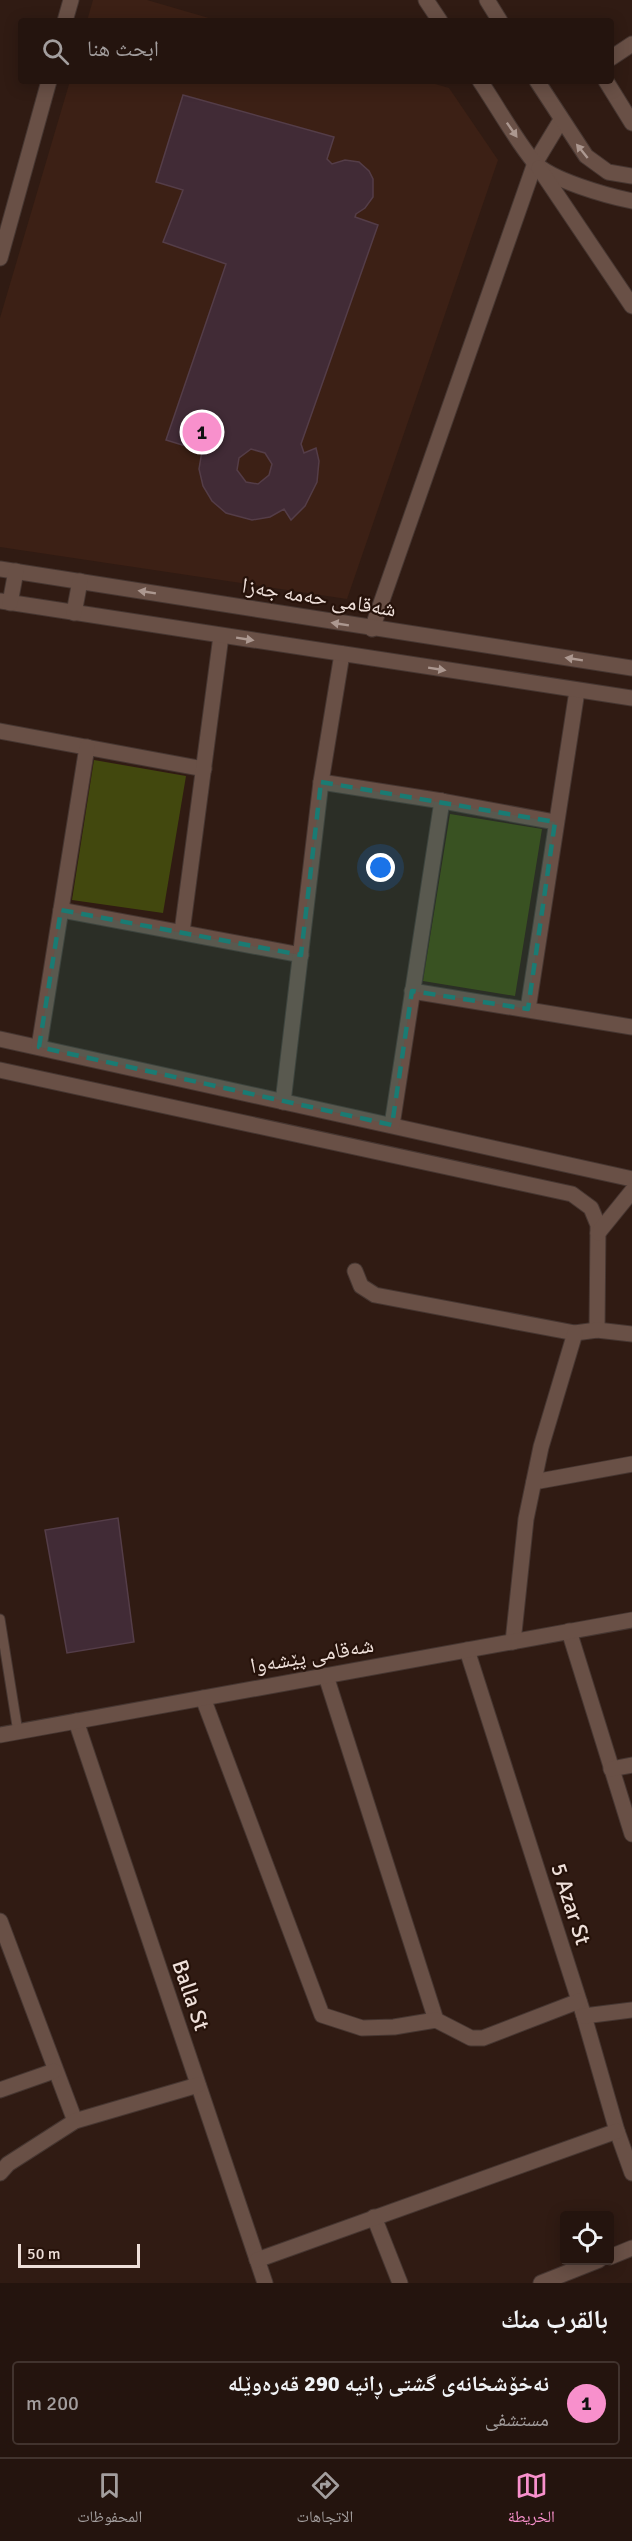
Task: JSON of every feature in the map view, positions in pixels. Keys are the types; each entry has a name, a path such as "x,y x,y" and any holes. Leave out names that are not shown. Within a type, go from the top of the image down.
{"street":[{"path":"66,18 71,0"},
{"path":"426,0 438,18"},
{"path":"487,0 498,18"},
{"path":"614,56 632,44"},
{"path":"0,258 48,84"},
{"path":"482,84 632,306"},
{"path":"539,84 586,156 608,172 632,176"},
{"path":"608,84 632,123"},
{"path":"372,629 535,163 561,120"},
{"path":"535,163 558,177 608,196 632,201"},
{"name":"شەقامی حەمە جەزا","path":"0,569 632,668"},
{"path":"16,571 5,602 632,698"},
{"path":"74,613 80,581"},
{"path":"182,932 221,636"},
{"path":"284,1102 321,782 342,654"},
{"path":"528,1009 577,691"},
{"path":"0,731 204,769"},
{"path":"39,1047 87,747"},
{"path":"321,782 555,822"},
{"path":"392,1125 442,801"},
{"path":"61,910 301,955"},
{"path":"412,991 632,1027"},
{"path":"0,1039 632,1179"},
{"path":"0,1070 579,1197 596,1216 598,1233 597,1330"},
{"path":"598,1233 632,1191"},
{"path":"355,1271 362,1286 375,1294 575,1333 597,1330 632,1334"},
{"path":"513,1642 526,1519 541,1447 575,1333"},
{"path":"534,1482 632,1464"},
{"name":"شەقامی پێشەوا","path":"0,1735 632,1620"},
{"path":"569,1631 632,1834"},
{"name":"5 Azar St","path":"467,1650 584,2016 617,2132 632,2173"},
{"path":"326,1676 436,2020"},
{"path":"203,1698 322,2015 362,2028 394,2027 436,2020 471,2038 483,2038 579,2001"},
{"name":"Balla St","path":"76,1721 265,2283"},
{"path":"611,1769 632,1765"},
{"path":"0,1921 75,2121"},
{"path":"584,2016 632,2010"},
{"path":"0,2090 54,2070"},
{"path":"0,2173 8,2164 75,2121 198,2085"},
{"path":"257,2260 617,2132"},
{"path":"374,2217 400,2283"},
{"path":"614,2255 632,2248"},
{"path":"541,2283 586,2265"}],"lane":[{"path":"0,1619 18,1732"}],"highlighted area":[{"path":"321,782 555,822 528,1009 412,991 392,1125 39,1047 61,910 301,955"}],"shaded area":[{"path":"93,0 147,0 209,18 88,18"},
{"path":"69,84 435,84 449,88 498,160 347,599 0,547 0,318"}],"green space":[{"path":"94,760 186,776 163,913 72,900"},
{"path":"450,814 542,829 515,996 423,981"}],"building":[{"path":"183,95 334,137 327,159 332,164 345,160 359,162 369,171 373,179 373,197 355,217 378,225 301,444 304,453 316,448 319,461 317,482 305,506 291,520 284,509 270,517 252,520 226,513 212,501 203,486 199,469 202,451 166,440 226,264 163,242 183,190 156,182","holes":["251,449 265,453 272,464 269,475 258,484 246,482 237,470 239,458"]},
{"path":"118,1518 134,1642 67,1653 45,1530"}],"place":[{"name":"نەخۆشخانەی گشتی ڕانیە 290 قەرەوێلە","path":"202,432"}]}
